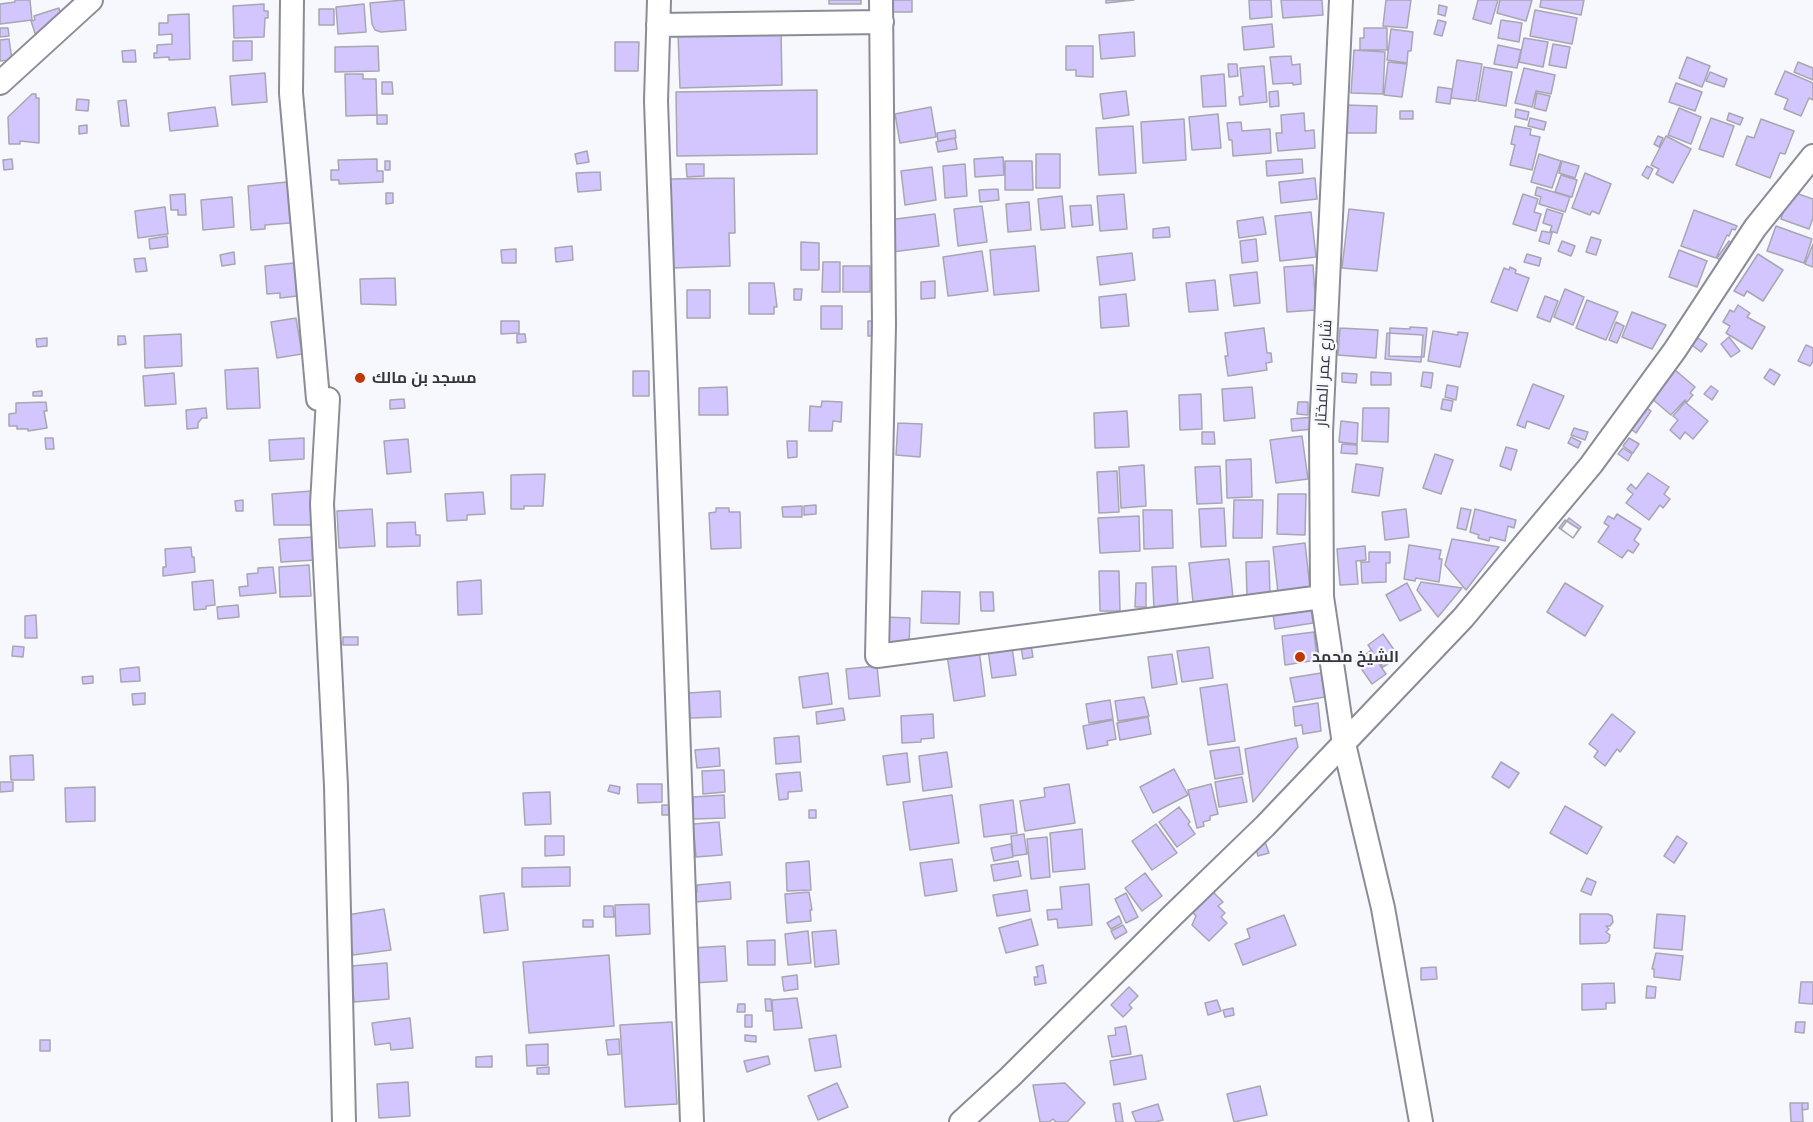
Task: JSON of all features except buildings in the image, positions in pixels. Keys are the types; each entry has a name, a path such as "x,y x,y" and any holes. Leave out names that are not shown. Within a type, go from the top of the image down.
{"street":[{"path":"0,83 91,0"},
{"path":"292,0 291,93 316,387 318,399 328,399 322,504 336,786 344,1122"},
{"path":"659,0 656,113 692,1122"},
{"name":"شارع عمر المختار","path":"1341,0 1321,432 1322,597 1344,744 1383,908 1421,1122"},
{"path":"658,25 881,11 884,325 877,656 1322,597"},
{"path":"961,1122 1010,1077 1265,826 1463,618 1591,465 1675,350 1755,228 1813,156"}],"place":[{"name":"مسجد بن مالك","path":"360,378"},
{"name":"الشيخ محمد","path":"1300,657"}]}
